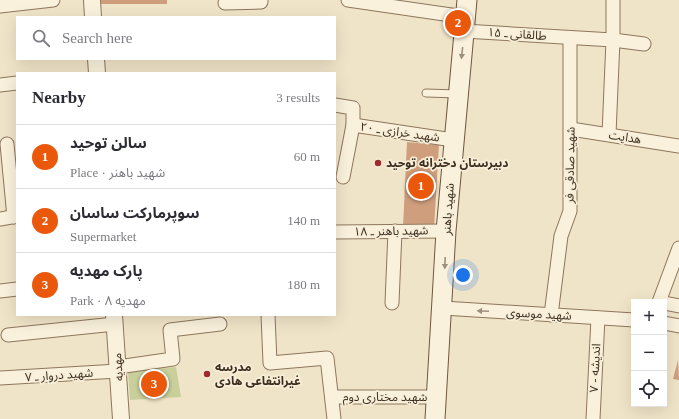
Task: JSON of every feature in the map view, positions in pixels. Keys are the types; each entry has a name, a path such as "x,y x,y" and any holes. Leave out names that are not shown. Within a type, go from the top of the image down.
{"main road":[{"name":"شهید باهنر","path":"436,419 446,231 465,16"}],"street":[{"path":"0,6 52,0"},
{"path":"92,0 93,16"},
{"path":"225,3 261,2 261,0"},
{"name":"طالقانی ـ ۱۵","path":"348,0 465,16 570,38 613,40 644,44"},
{"path":"609,134 613,0"},
{"name":"شهید صادقی فر","path":"551,315 561,236 570,211 570,38"},
{"path":"96,60 97,72"},
{"path":"0,85 16,83"},
{"path":"336,105 353,108 352,125"},
{"name":"شهید خرازی ـ ۲۰","path":"343,177 352,125 453,140"},
{"name":"هدایت","path":"571,129 679,146"},
{"path":"0,219 16,217 7,144"},
{"path":"392,303 395,231"},
{"name":"شهید باهنر ـ ۱۸","path":"336,232 446,231"},
{"path":"660,299 679,251"},
{"path":"0,291 16,289"},
{"path":"667,304 679,306"},
{"name":"شهید موسوی","path":"443,308 631,320"},
{"path":"268,316 270,363 327,358 334,419"},
{"name":"اندیشه - ۷","path":"592,419 598,318"},
{"path":"8,336 114,320"},
{"name":"مهدیه","path":"114,320 121,419"},
{"name":"شهید دروار ـ ۷","path":"0,378 118,369 173,359 170,330 220,324"},
{"path":"667,324 679,326"},
{"name":"شهید مختاری دوم","path":"332,397 437,397"}],"lane":[{"path":"426,93 458,94"}],"green space":[{"path":"176,367 181,397 130,400 128,372"}],"building":[{"path":"98,0 167,0 167,4 98,4"},
{"path":"407,142 439,145 434,229 403,227"},
{"path":"678,360 679,380 673,379"}],"place":[{"name":"سوپرمارکت ساسان","path":"458,23"},
{"name":"دبیرستان دخترانه توحید","path":"378,163"},
{"name":"سالن توحید","path":"421,186"},
{"name":"مدرسه غیرانتفاعی هادی","path":"207,374"},
{"name":"پارک مهدیه","path":"154,384"}]}
